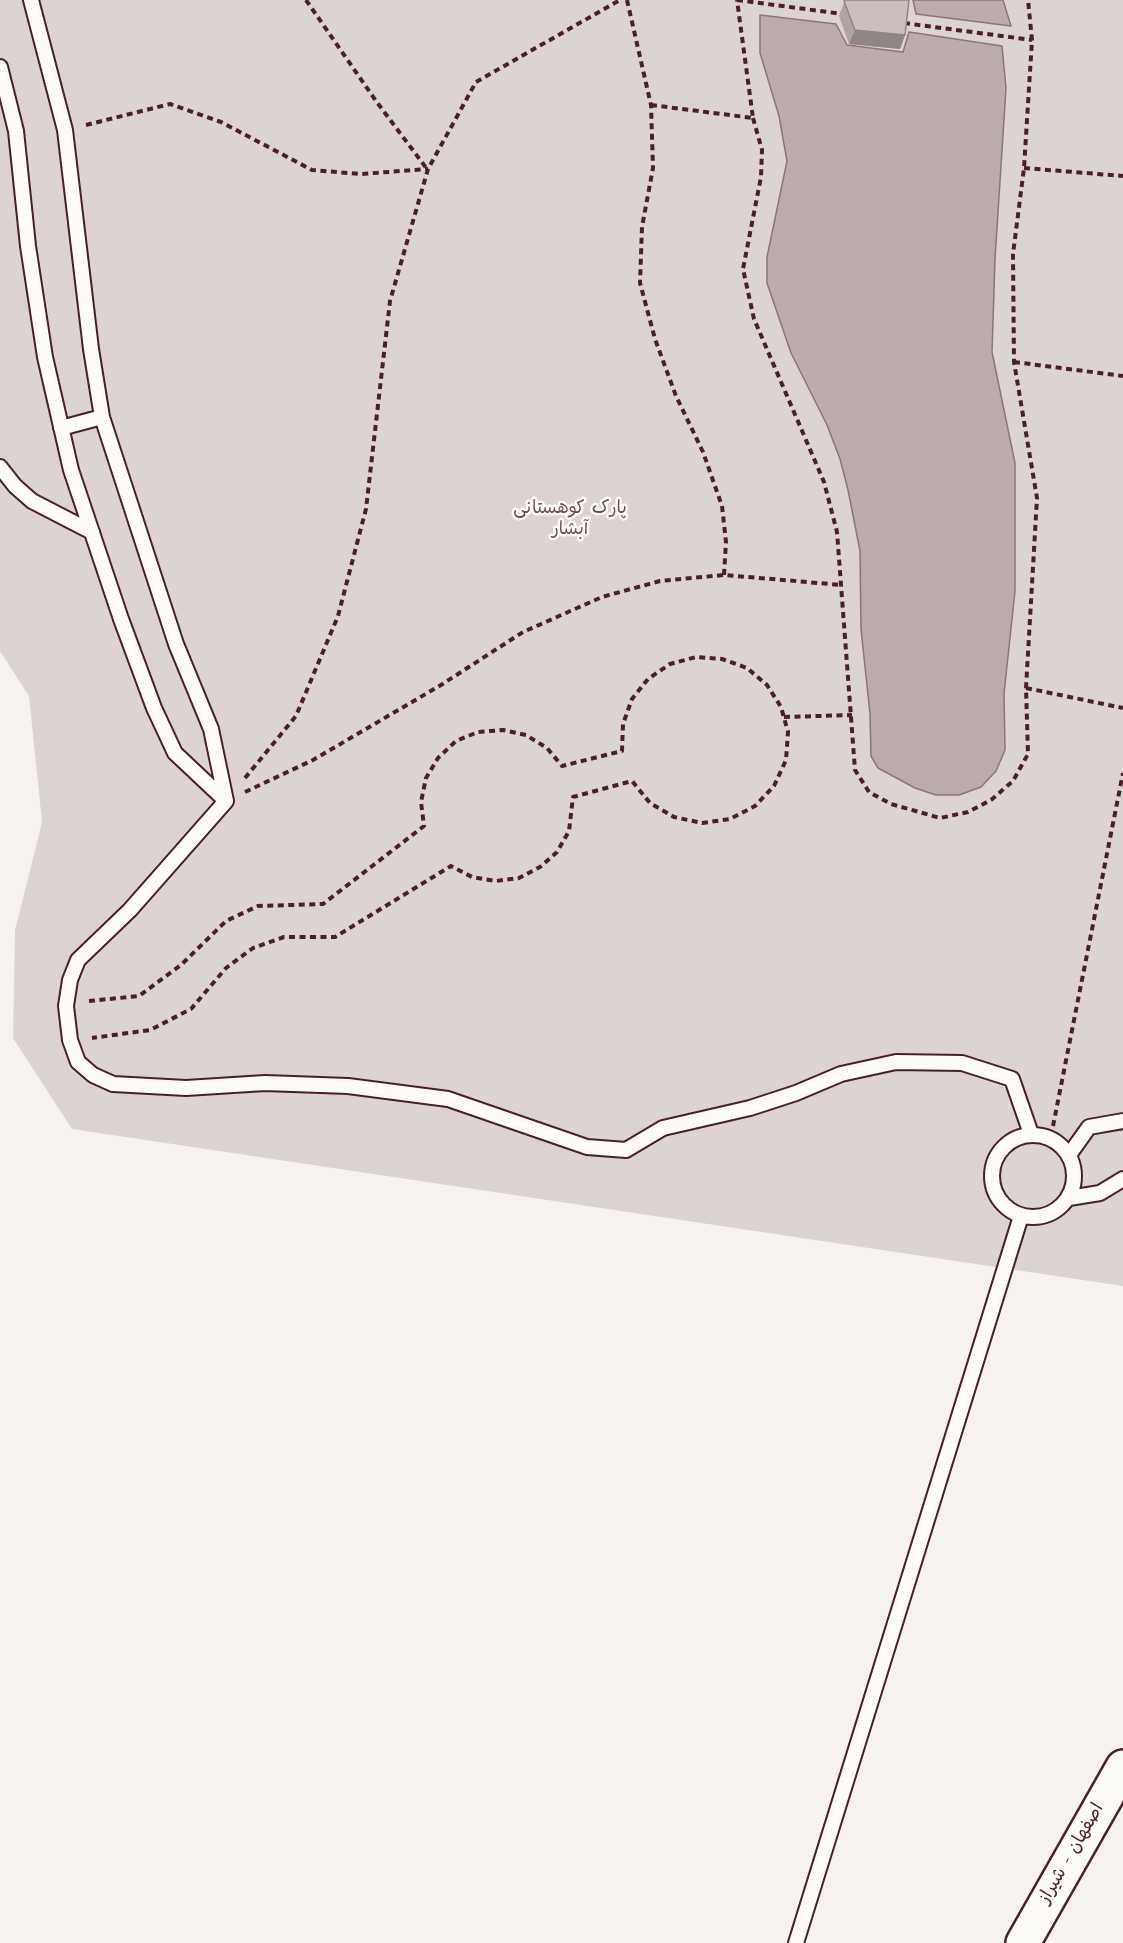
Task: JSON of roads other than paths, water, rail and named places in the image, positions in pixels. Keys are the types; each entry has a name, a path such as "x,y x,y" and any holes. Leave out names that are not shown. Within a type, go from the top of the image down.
{"highway":[{"name":"اصفهان - شیراز","path":"1023,1943 1123,1767"}],"lane":[{"path":"31,0 65,130 91,349 102,417 176,644 211,729 226,801"},
{"path":"0,67 16,131 29,257 45,357 71,470 121,619 154,708 175,753 226,801"},
{"path":"61,428 102,417"},
{"path":"0,467 15,486 32,501 92,532"},
{"path":"226,801 130,910 78,960 70,980 66,1005 70,1040 78,1062 93,1075 113,1084 186,1088 265,1083 348,1086 448,1099 587,1147 626,1149 663,1128 750,1108 796,1093 841,1074 896,1062 962,1063 1012,1079 1030,1134"},
{"path":"1069,1155 1089,1126 1123,1121"},
{"path":"1030,1134 1050,1138 1061,1145 1074,1166 1075,1177 1074,1188 1060,1208 1047,1215 1034,1218 1020,1216 1008,1209 998,1198 992,1185 992,1171 996,1157 1004,1146 1016,1138 1030,1134"},
{"path":"1069,1198 1100,1193 1123,1179"},
{"path":"796,1943 1020,1216"}],"park label":[{"name":"پارک کوهستانی آبشار","path":"570,519"}]}
